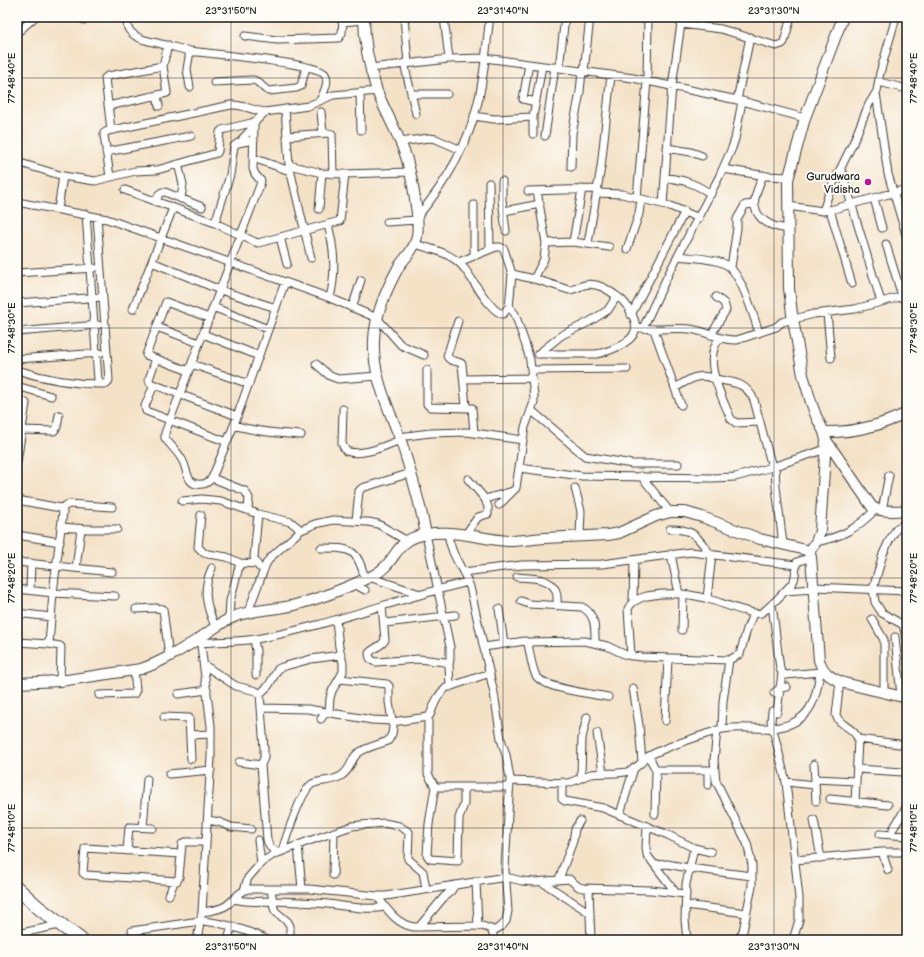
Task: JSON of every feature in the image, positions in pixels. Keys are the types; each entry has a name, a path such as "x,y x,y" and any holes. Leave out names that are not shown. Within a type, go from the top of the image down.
{"highway":[{"path":"17,888 59,925 81,940"}],"street":[{"path":"17,33 34,17"},
{"path":"129,17 127,27 136,36 146,40 190,51 291,64 320,71 324,73 326,78 326,84 320,101"},
{"path":"404,17 406,63 416,114"},
{"path":"444,17 449,58"},
{"path":"387,222 417,219 444,182 461,150 474,116 481,87 490,17"},
{"path":"545,136 565,17"},
{"path":"571,167 572,134 583,71 590,17"},
{"path":"628,249 639,214 647,81 648,19 639,17"},
{"path":"663,204 672,86 680,21 722,29 776,46 782,44 791,17"},
{"path":"843,17 805,118 789,176 789,288 793,319 803,375 811,402 826,440 869,503 879,510 907,511"},
{"path":"852,284 826,210 830,190 841,169 869,104 876,93 896,17"},
{"path":"245,36 277,40 336,38 341,36 343,19 364,19 366,46 370,68 378,92 407,160 414,194 418,228 414,244 398,267 379,310 374,348 378,376 411,473 422,513 450,653 450,687"},
{"path":"539,354 606,353 624,343 633,336 639,328 699,218 735,139 739,101 750,37"},
{"path":"108,106 166,94 168,91 163,66 168,46"},
{"path":"190,51 187,69 190,87"},
{"path":"370,68 449,58 485,58 647,81 739,101 805,118"},
{"path":"529,64 523,97 524,100 536,102"},
{"path":"111,130 105,80 106,77 163,66"},
{"path":"533,134 533,117 542,66"},
{"path":"214,82 253,80 257,81 269,91 296,88 302,83 306,67"},
{"path":"588,243 598,191 611,75"},
{"path":"879,82 907,89"},
{"path":"360,92 361,130"},
{"path":"110,177 104,133 111,130 238,104 262,111 308,106 333,95 378,92"},
{"path":"876,93 885,158 907,238"},
{"path":"411,94 447,94"},
{"path":"157,96 159,106"},
{"path":"284,109 289,168 311,258"},
{"path":"241,142 262,111"},
{"path":"321,112 323,133"},
{"path":"474,116 494,119 533,117"},
{"path":"255,123 253,158 254,174 261,181 165,433 165,438 182,458 186,466 189,479 192,483 199,485 205,484 212,478 234,424 286,282"},
{"path":"17,162 63,176 95,181 135,171 157,170 217,153 220,132 222,130 255,123"},
{"path":"287,136 331,133 333,174"},
{"path":"106,152 191,136"},
{"path":"400,142 429,138 436,139 461,150"},
{"path":"215,223 230,175 234,146 241,142 254,140"},
{"path":"667,148 691,152 702,156"},
{"path":"253,158 289,168 333,174 410,172"},
{"path":"178,164 183,184 181,199"},
{"path":"722,169 763,175 789,176"},
{"path":"841,169 881,302"},
{"path":"319,209 322,173"},
{"path":"125,190 215,223 258,243 340,221 345,174"},
{"path":"763,175 754,204 756,213 768,225 788,229"},
{"path":"58,209 63,176"},
{"path":"665,178 689,182 710,194"},
{"path":"502,181 506,231"},
{"path":"490,183 490,249"},
{"path":"573,242 582,189"},
{"path":"528,191 582,189 622,194 663,204 685,211 699,218"},
{"path":"788,206 826,210 907,189"},
{"path":"534,279 544,259 546,243 538,191"},
{"path":"156,202 159,194 162,192 202,207"},
{"path":"874,198 882,228"},
{"path":"17,202 107,219 330,298 377,318 401,345 424,355"},
{"path":"504,211 540,204"},
{"path":"731,267 738,214 745,205 754,204"},
{"path":"474,205 474,256"},
{"path":"133,308 173,208"},
{"path":"631,315 685,211"},
{"path":"86,214 98,380 101,384"},
{"path":"17,370 50,380 107,384 109,380 97,217"},
{"path":"328,225 334,254 335,269 330,298"},
{"path":"280,237 287,264"},
{"path":"546,243 573,242 609,247"},
{"path":"414,244 446,254 459,262 485,299 503,314 509,308 512,274 504,249 496,247 459,262"},
{"path":"639,328 654,330 694,330 720,338 737,340 793,319 814,314 855,309 904,296 886,244"},
{"path":"679,256 718,262 731,267 750,304 759,333"},
{"path":"152,262 220,290 276,308"},
{"path":"17,273 100,268"},
{"path":"512,274 569,290 573,290 584,285 595,284 617,296 625,303 639,328"},
{"path":"352,308 361,280"},
{"path":"530,360 562,335 590,322 608,310 617,296"},
{"path":"17,304 102,297"},
{"path":"711,335 726,310 724,303 716,297"},
{"path":"209,318 166,302 146,355 249,384"},
{"path":"213,307 268,329"},
{"path":"499,505 517,485 523,440 534,402 530,360 515,314 509,308"},
{"path":"827,313 831,358"},
{"path":"458,321 447,356 451,360 461,362 462,364 466,407"},
{"path":"17,332 104,325"},
{"path":"157,327 200,343"},
{"path":"654,330 681,405"},
{"path":"203,334 259,356"},
{"path":"720,338 716,342 714,349 713,361 715,379 733,422 760,422"},
{"path":"17,360 106,352"},
{"path":"156,359 148,379 150,383 237,416"},
{"path":"316,364 330,376 338,379 378,376"},
{"path":"531,370 627,369"},
{"path":"427,370 426,401 428,406 472,408 474,433"},
{"path":"675,388 698,376 707,376 715,379 736,382 750,392 754,400 773,466 783,544"},
{"path":"464,379 532,378"},
{"path":"154,385 145,409 149,413 227,442"},
{"path":"17,386 51,396"},
{"path":"17,400 26,403 17,462"},
{"path":"343,409 342,444 346,451 366,451 400,439 430,433 474,433 523,440"},
{"path":"531,410 584,456 632,464 678,464"},
{"path":"519,468 582,476 735,477 773,466 826,440 838,432 872,427 907,413"},
{"path":"22,430 56,430 59,415"},
{"path":"234,424 246,429 258,431 301,435"},
{"path":"631,656 628,609 630,604 643,597 665,593 707,598 753,614 762,613 785,591 793,582 796,565 810,554 820,530 826,440"},
{"path":"356,521 359,491 362,488 411,473"},
{"path":"816,542 842,535 879,510 889,475"},
{"path":"640,476 670,512"},
{"path":"212,478 245,491 249,498 248,510"},
{"path":"465,535 478,517 488,514 488,507 485,499 468,479"},
{"path":"575,488 581,511 580,536"},
{"path":"485,499 513,491"},
{"path":"182,501 202,499 222,501 258,514 291,522 301,530"},
{"path":"17,500 61,508 69,504 112,507"},
{"path":"49,644 53,593 63,512 61,508"},
{"path":"17,683 60,681 149,667 201,640 215,626 229,619 248,612 295,605 318,598 367,578 388,566 400,546 407,541 426,534 448,533 509,541 608,535 619,533 656,516 670,512 685,512 810,554"},
{"path":"258,514 254,557 257,564 263,571"},
{"path":"201,515 198,547 200,550 204,553 226,557 240,563 257,564"},
{"path":"248,612 263,571 270,558 301,530 315,524 333,520 356,521 378,524 407,541"},
{"path":"907,523 897,528 889,541 883,554 873,590 875,602 882,612 905,625 907,644"},
{"path":"61,527 81,529 117,529"},
{"path":"76,568 81,529"},
{"path":"670,529 680,529 693,533 711,555 707,598"},
{"path":"448,533 451,549 468,582 496,700 501,739 509,768 510,784 506,877 508,911 506,921 502,926 493,931"},
{"path":"17,535 60,542"},
{"path":"321,548 345,548 353,553 361,564 367,578"},
{"path":"463,572 522,565 602,564 690,552 796,565"},
{"path":"671,554 681,594 682,630"},
{"path":"435,787 568,782 589,774 626,771 634,768 648,757 678,743 720,730 735,727 776,728 792,723 803,717 812,705 821,670 810,554"},
{"path":"633,602 634,560"},
{"path":"17,562 112,572"},
{"path":"30,590 31,563"},
{"path":"229,619 231,596 240,563"},
{"path":"212,568 207,578 206,594 208,608 215,626"},
{"path":"517,577 543,580 550,584 556,590 557,605"},
{"path":"367,578 420,594"},
{"path":"201,640 254,639 307,628 437,589 468,582"},
{"path":"354,584 365,590"},
{"path":"785,591 813,588 907,591"},
{"path":"17,589 53,593 115,596"},
{"path":"521,601 529,604 582,607 588,610 593,617 595,643"},
{"path":"772,604 780,669 784,687 771,721 776,728 786,782 800,906 798,927 793,940"},
{"path":"382,606 386,633 384,643 374,648 369,653 369,657 373,662 425,659 445,662 449,665"},
{"path":"136,609 163,609 169,656"},
{"path":"499,609 504,644"},
{"path":"17,613 51,617"},
{"path":"484,647 525,641 585,641 631,656 668,659 729,660 740,654 753,614"},
{"path":"384,623 456,615"},
{"path":"872,619 884,640 884,692"},
{"path":"321,718 328,712 332,691 343,672 344,663 341,655 336,620"},
{"path":"782,673 786,675 821,670 840,681 904,697 896,637"},
{"path":"254,639 257,663 256,675"},
{"path":"197,940 202,912 211,770 211,734 201,640"},
{"path":"17,642 60,646 60,681"},
{"path":"527,642 535,673 540,680 552,686 608,698"},
{"path":"280,852 270,847 267,840 261,764 264,758 264,749 260,694 269,685 278,669 282,667 311,659 341,655"},
{"path":"665,721 668,659"},
{"path":"708,785 720,730 722,701 729,660"},
{"path":"204,665 236,686 256,691 260,694"},
{"path":"99,695 134,694 136,690 134,670"},
{"path":"464,787 464,804 459,818 458,861 428,858 429,824 435,787 428,774 428,717 441,692 450,687 490,673"},
{"path":"280,852 308,788 315,783 332,780 340,776 346,772 359,752 388,741 392,734 393,727 388,684 340,679"},
{"path":"840,681 836,715 837,718 853,730 858,739 855,802"},
{"path":"774,693 784,687"},
{"path":"633,688 639,725 642,762"},
{"path":"178,694 207,690"},
{"path":"261,708 299,708 372,720 392,721 428,717"},
{"path":"164,717 189,718 191,759"},
{"path":"581,778 582,738 587,717"},
{"path":"596,733 603,773"},
{"path":"191,735 211,734"},
{"path":"858,739 907,745"},
{"path":"648,757 656,770 655,814"},
{"path":"239,762 261,764"},
{"path":"814,764 816,801"},
{"path":"620,814 634,768"},
{"path":"857,769 903,772"},
{"path":"169,774 211,770"},
{"path":"656,770 711,770"},
{"path":"711,770 720,791 747,842 752,865 752,886 743,931 738,940"},
{"path":"143,827 147,779"},
{"path":"786,782 856,781"},
{"path":"562,782 562,799 565,801 598,806 668,834 694,848 710,852"},
{"path":"830,799 888,805"},
{"path":"893,829 907,806"},
{"path":"208,820 219,822 231,827 251,829"},
{"path":"814,820 821,858"},
{"path":"559,879 574,841 575,829 580,821"},
{"path":"202,912 225,906 244,890 248,878 262,863 280,852 352,826 376,823 399,826 407,829 410,835 408,859 423,872 426,889"},
{"path":"647,826 646,848 648,855 676,893"},
{"path":"128,850 128,827 153,828"},
{"path":"333,875 334,832"},
{"path":"880,834 907,836"},
{"path":"258,840 262,863"},
{"path":"169,895 174,882 177,881 179,877 182,845 184,843 206,842"},
{"path":"298,845 302,889"},
{"path":"174,882 86,875 83,873 85,848 181,854"},
{"path":"687,940 686,894 689,868 694,848"},
{"path":"795,860 882,852 900,852"},
{"path":"882,852 888,870"},
{"path":"656,865 667,864 752,876"},
{"path":"244,890 271,888 302,889 386,896 506,877 522,881 542,882 568,879 579,887 589,889 651,890 686,894"},
{"path":"476,881 478,926"},
{"path":"542,882 590,913"},
{"path":"419,927 444,897 451,892 454,885"},
{"path":"271,888 275,911 288,922 290,926 290,940"},
{"path":"589,889 591,940"},
{"path":"377,896 394,918 407,926 478,926 488,927 493,931"},
{"path":"234,899 243,902 273,901 317,903 352,908 385,907"},
{"path":"686,905 746,913"},
{"path":"132,931 200,921 222,923 232,926 252,937 268,940"},
{"path":"17,934 59,925"},
{"path":"228,940 232,926"},
{"path":"492,940 493,931"}],"place":[{"name":"Gurudwara Vidisha","path":"868,182"}]}
